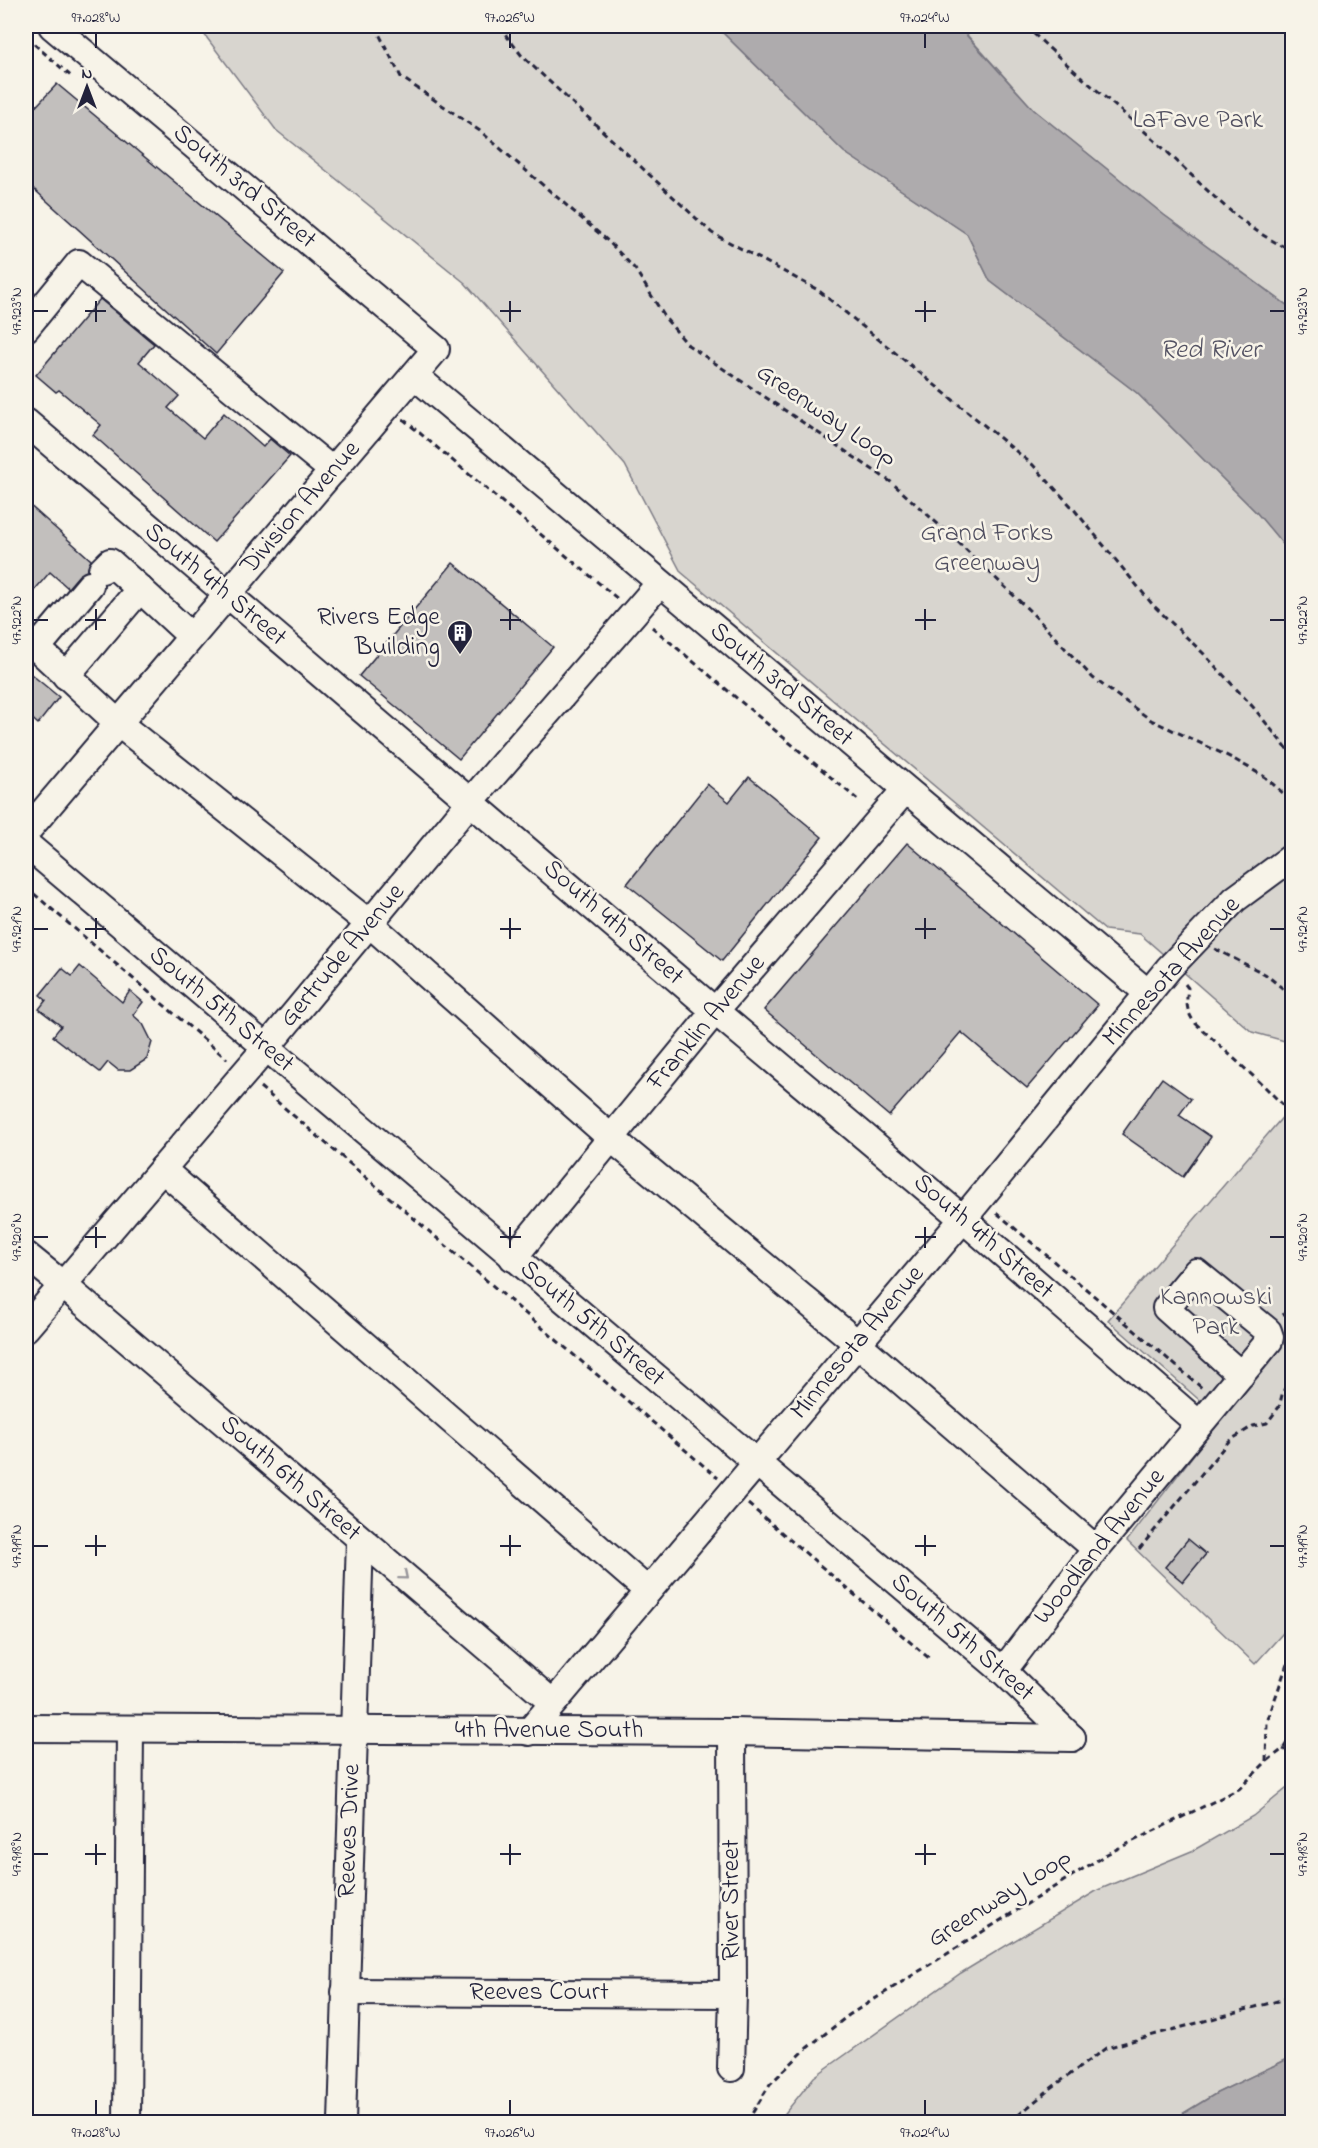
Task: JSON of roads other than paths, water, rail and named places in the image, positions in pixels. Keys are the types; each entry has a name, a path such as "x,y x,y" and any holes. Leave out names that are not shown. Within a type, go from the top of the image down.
{"street":[{"name":"South 3rd Street","path":"52,26 436,349"},
{"path":"26,328 79,263 333,471"},
{"name":"Division Avenue","path":"26,832 436,349"},
{"name":"South 3rd Street","path":"415,376 1148,993"},
{"name":"South 4th Street","path":"26,422 715,1011 963,1219 1199,1424"},
{"path":"191,636 110,562 31,643 118,723 370,924 611,1138 857,1343 1096,1550"},
{"name":"Gertrude Avenue","path":"26,1328 266,1048 471,801 660,583"},
{"path":"66,675 140,589"},
{"name":"Franklin Avenue","path":"513,1258 715,1011 905,790"},
{"name":"South 5th Street","path":"26,844 1003,1671 1072,1738"},
{"name":"Minnesota Avenue","path":"529,1732 963,1219 1169,968 1235,899 1293,857"},
{"path":"162,1169 648,1591"},
{"name":"South 6th Street","path":"26,1255 554,1702"},
{"name":"Woodland Avenue","path":"1003,1671 1096,1550 1241,1375"},
{"name":"Reeves Drive","path":"342,2122 360,1539"},
{"name":"4th Avenue South","path":"26,1728 732,1732 1072,1738"},
{"path":"128,2122 130,1729"},
{"name":"River Street","path":"731,2068 732,1732"},
{"name":"Reeves Court","path":"345,1992 733,1994"}],"water":[{"name":"Red River","path":"716,26 958,26 1034,110 1164,215 1292,309 1292,555 1257,513 1137,393 990,281 967,234 844,152"},
{"path":"1292,2057 1292,2122 1169,2122 1217,2093"}],"place":[{"name":"Rivers Edge Building","path":"460,656"}],"park label":[{"name":"LaFave Park","path":"1198,121"},
{"name":"Grand Forks Greenway","path":"987,549"},
{"name":"Kannowski Park","path":"1216,1313"}]}
